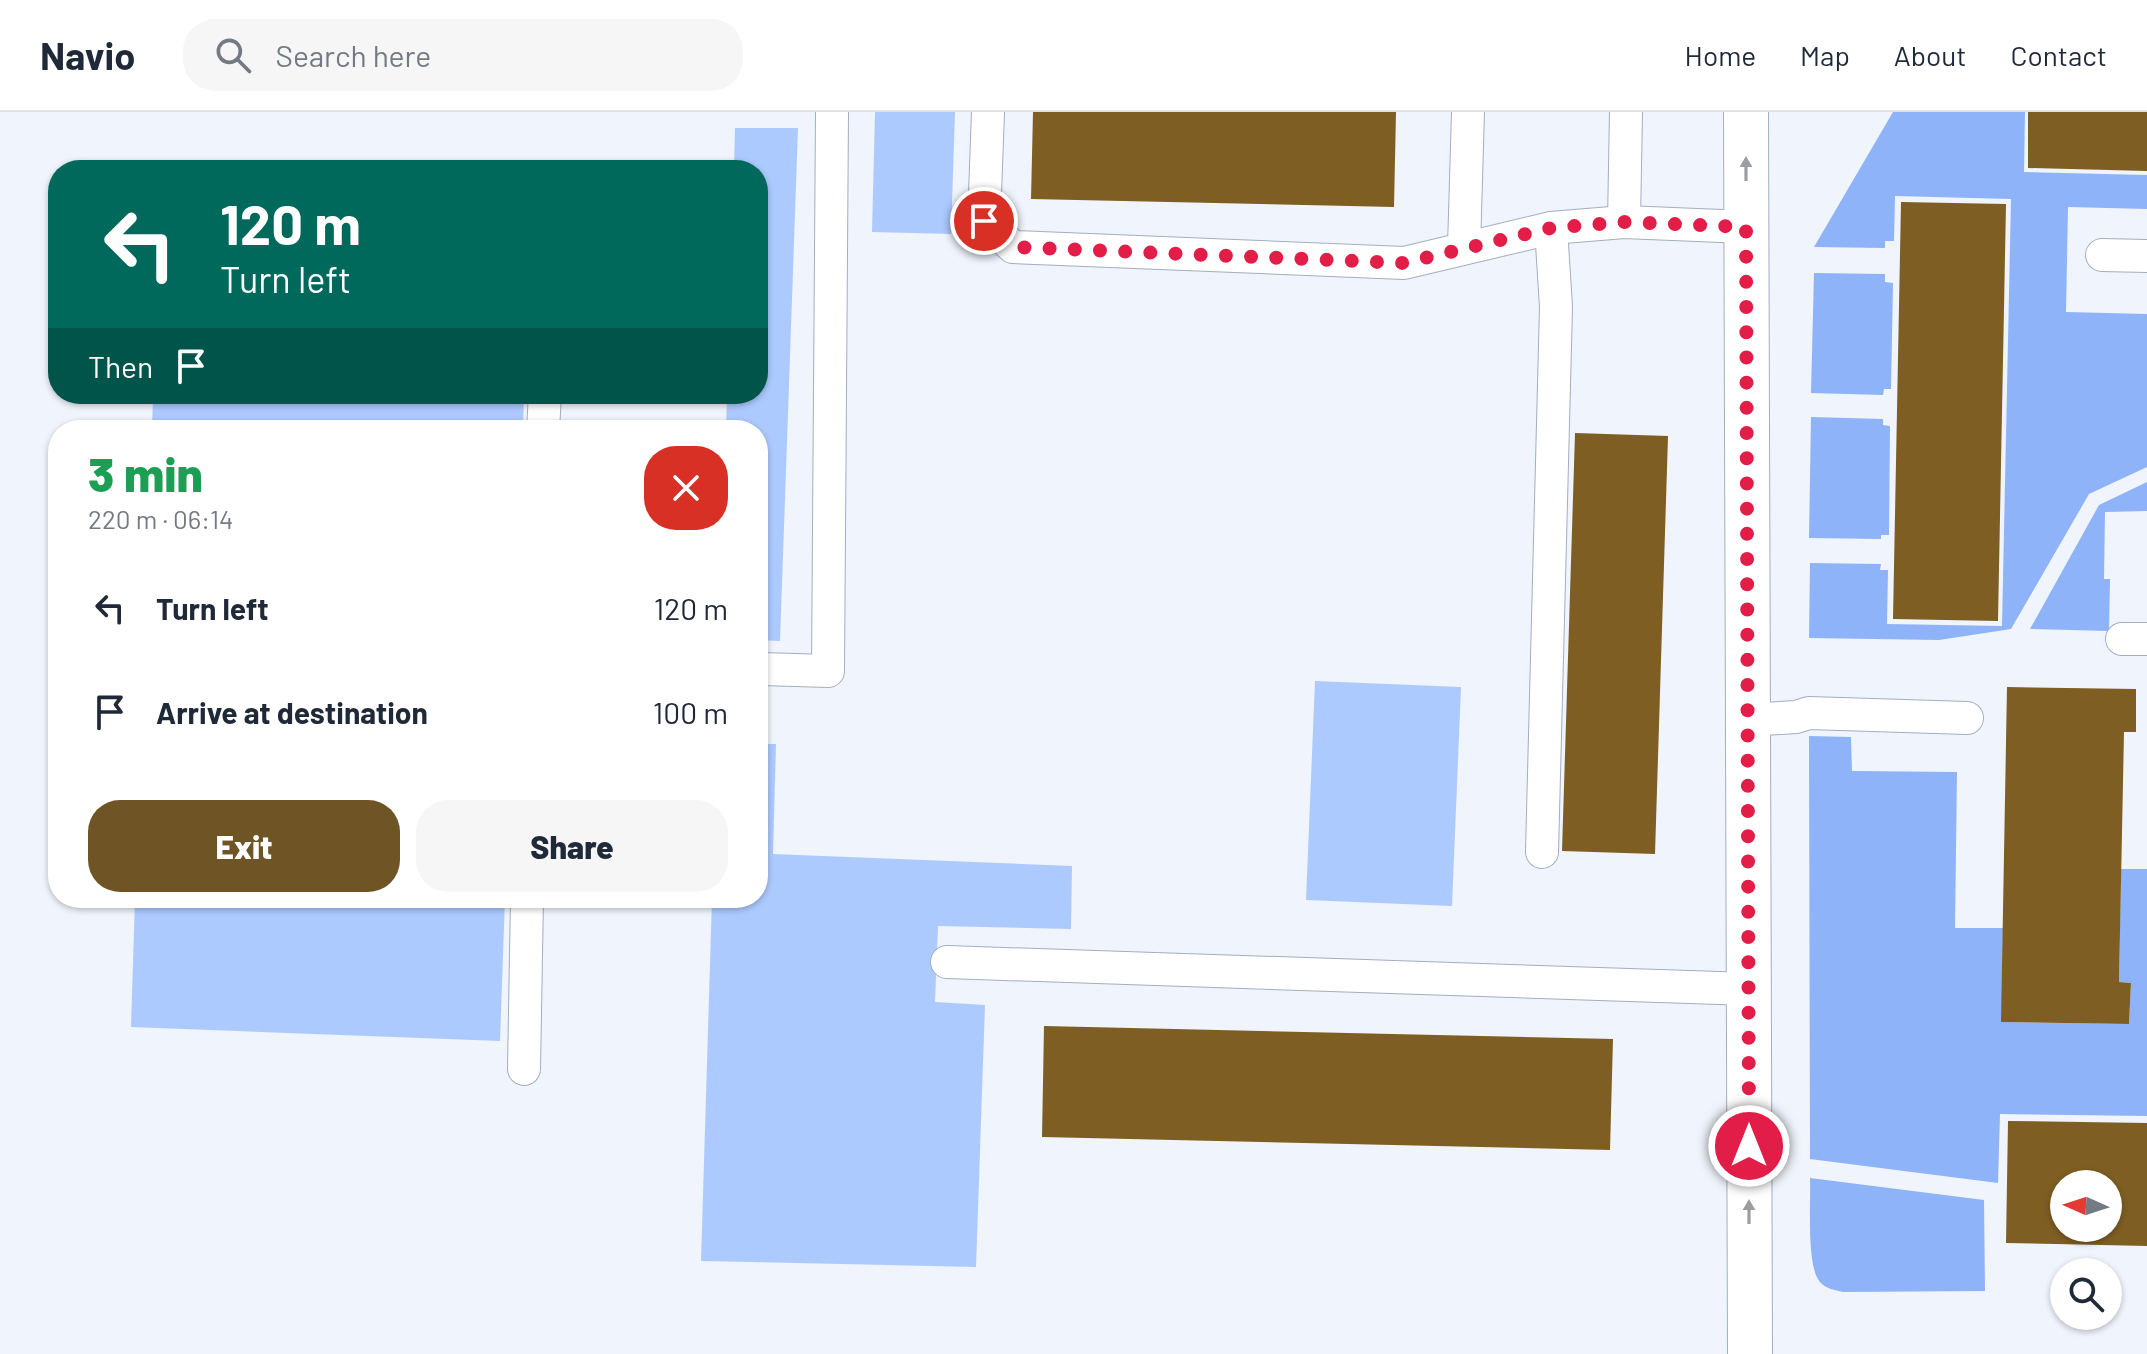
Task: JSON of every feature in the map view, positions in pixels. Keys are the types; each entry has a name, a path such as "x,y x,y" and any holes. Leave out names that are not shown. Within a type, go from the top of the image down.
{"street":[{"path":"1746,112 1750,1354"}],"lane":[{"path":"768,669 828,671 832,112"},
{"path":"988,112 984,221 1013,247 1404,263 1551,228 1624,222 1746,227"},
{"path":"1464,248 1468,112"},
{"path":"1624,222 1626,112"},
{"path":"1542,852 1556,307 1551,228"},
{"path":"2102,255 2147,256"},
{"path":"1748,720 1796,717 1809,713 1967,718"},
{"path":"524,1069 527,908"},
{"path":"947,962 1749,989"}],"shaded area":[{"path":"875,112 955,112 951,234 872,232"},
{"path":"1893,112 2025,112 2024,172 2147,175 2147,209 2068,207 2066,312 2147,314 2147,467 2089,494 2011,629 1939,640 1809,638 1810,563 1881,564 1880,570 1888,570 1887,624 2002,626 2011,199 1895,196 1894,241 1885,241 1885,248 1814,247"},
{"path":"735,128 798,128 780,641 768,640 768,420 726,420 727,404 768,404 768,160 734,160"},
{"path":"1814,273 1885,274 1885,282 1893,283 1891,389 1884,389 1883,395 1811,393"},
{"path":"153,404 524,404 523,420 152,420"},
{"path":"1811,417 1883,419 1883,425 1890,426 1889,535 1881,535 1881,539 1809,538"},
{"path":"2147,482 2147,511 2105,512 2104,579 2110,579 2109,631 2030,629 2099,505"},
{"path":"1315,681 1461,687 1452,906 1306,900"},
{"path":"1809,736 1851,737 1852,771 1957,772 1955,928 2003,928 2002,1022 2129,1024 2131,983 2119,982 2121,869 2147,869 2147,1116 2000,1114 1998,1183 1810,1159"},
{"path":"768,744 776,744 773,854 1072,866 1071,929 938,926 935,1002 985,1005 976,1267 701,1261 712,908 768,908"},
{"path":"135,908 505,908 500,1041 131,1027"},
{"path":"1810,1178 1984,1200 1985,1291 1843,1292 1825,1286 1816,1274 1813,1262"}],"building":[{"path":"1033,112 1396,112 1394,207 1031,199"},
{"path":"2028,112 2147,112 2147,171 2028,168"},
{"path":"1901,202 2006,204 1998,621 1893,619"},
{"path":"1575,433 1668,436 1655,854 1562,851"},
{"path":"2007,687 2136,689 2136,732 2124,732 2119,982 2131,983 2129,1024 2001,1022"},
{"path":"1044,1026 1613,1039 1610,1150 1042,1137"},
{"path":"2008,1121 2147,1123 2147,1246 2006,1243"}],"route":[{"path":"984,221 1013,247 1404,263 1551,228 1624,222 1746,227 1749,1146"}]}
